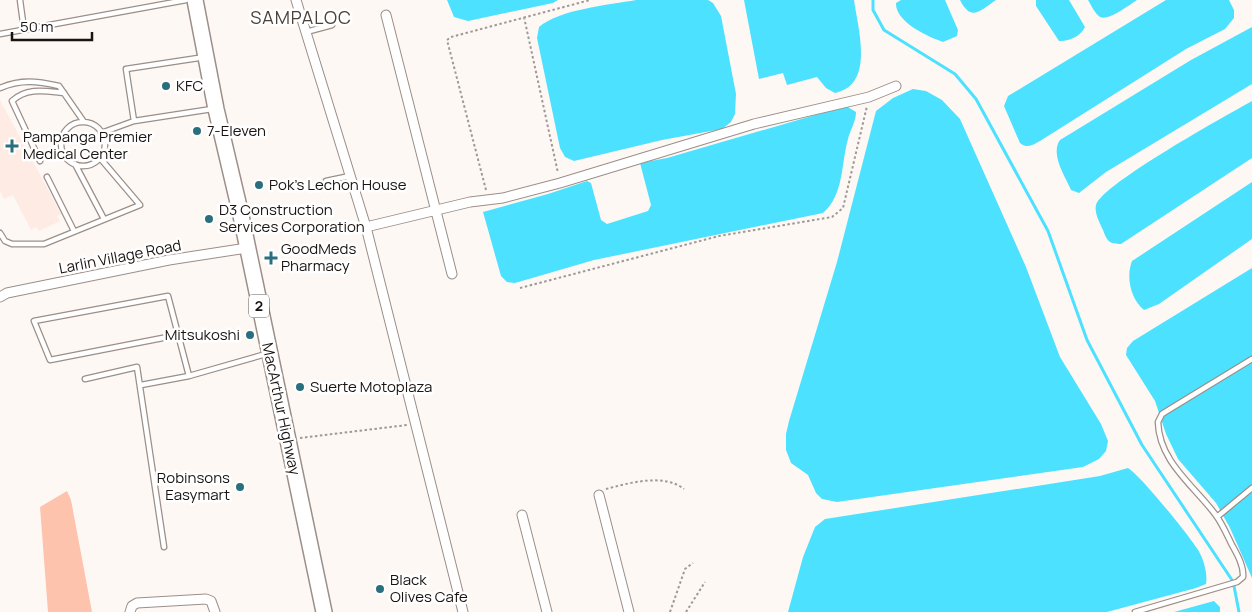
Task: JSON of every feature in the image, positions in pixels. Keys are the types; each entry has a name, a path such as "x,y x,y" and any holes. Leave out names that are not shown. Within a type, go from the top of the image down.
{"highway":[{"name":"MacArthur Highway","path":"195,0 216,109 324,612"}],"street":[{"path":"296,0 366,227 463,612"},
{"path":"386,13 452,274"},
{"path":"366,227 437,210 489,199 503,198 560,183 754,124 868,97 896,86"},
{"name":"Larlin Village Road","path":"0,297 7,293 169,260 247,248"},
{"path":"599,495 629,612"},
{"path":"522,516 547,612"},
{"path":"130,612 132,606 137,603 206,599 211,600 215,612"}],"lane":[{"path":"20,0 24,30"},
{"path":"0,34 186,0"},
{"path":"306,32 332,25"},
{"path":"134,122 126,70 206,57"},
{"path":"0,88 13,82 32,80 58,86 84,122 94,126 101,133 104,148 100,158 86,166 76,164"},
{"path":"40,161 12,101 25,93 35,90 64,93"},
{"path":"101,133 134,122 216,109"},
{"path":"84,122 70,126 61,139 64,154 76,164 104,219"},
{"path":"0,232 5,240 12,244 26,246 44,244 140,204 100,158"},
{"path":"326,182 350,176"},
{"path":"47,177 74,231"},
{"path":"178,335 50,360 34,321 168,296 189,376"},
{"path":"141,385 189,376 270,354"},
{"path":"1135,612 1225,586 1237,582 1243,577 1243,572 1217,516 1185,480 1166,452 1158,422 1162,414 1252,359"},
{"path":"85,379 137,367 164,547"},
{"path":"1217,516 1252,488"}],"path":[{"path":"489,199 447,40 450,37 524,16 590,0"},
{"path":"524,16 560,183"},
{"path":"520,288 720,236 832,217 843,208 849,189 868,97"},
{"path":"288,440 417,424"},
{"path":"599,495 604,490 611,488 657,481 674,482 684,489"},
{"path":"670,612 686,569 693,563"},
{"path":"686,612 705,582"}],"shaded area":[{"name":"Pampanga Premier Medical Center","path":"0,100 61,214 57,216 60,221 39,231 36,227 31,230 13,195 4,199 0,191"},
{"path":"67,491 71,500 92,612 48,612 40,507"}],"water":[{"path":"447,0 558,0 553,3 468,21 454,17"},
{"path":"636,0 708,0 713,3 721,16 736,94 735,114 731,122 722,129 662,140 574,161 565,157 560,148 537,38 539,27 559,16 572,12"},
{"path":"744,0 854,0 861,54 860,68 855,79 847,88 835,93 826,88 817,77 787,85 783,73 759,79"},
{"path":"901,0 945,0 958,30 957,36 943,42 914,28 906,22 897,10 896,3"},
{"path":"960,0 996,0 980,11 972,13 964,7"},
{"path":"1036,0 1069,0 1085,27 1074,38 1059,41 1036,6"},
{"path":"1088,0 1137,0 1119,12 1104,18 1096,14"},
{"path":"1166,0 1229,0 1234,10 1234,18 1225,29 1186,49 1040,141 1028,146 1020,143 1004,106 1008,96"},
{"path":"1252,27 1252,84 1106,172 1079,193 1071,190 1062,172 1058,158 1057,146 1060,140 1191,60"},
{"path":"913,89 926,91 942,100 960,119 1026,267 1060,357 1101,424 1108,441 1106,451 1099,459 1083,467 837,502 822,499 816,493 808,475 791,463 786,450 786,434 837,262 876,111 893,98"},
{"path":"1252,101 1252,158 1121,244 1107,239 1096,211 1096,205 1103,195 1167,150"},
{"path":"846,106 856,112 855,119 848,139 841,179 835,197 823,213 594,260 515,283 507,282 501,276 483,212 587,181 591,183 601,220 607,224 648,211 651,205 640,163 667,158"},
{"path":"1252,182 1252,239 1159,304 1144,310 1135,300 1130,287 1129,273 1132,261"},
{"path":"1252,268 1252,578 1230,528 1216,503 1178,459 1166,434 1155,401 1126,355 1127,348 1133,341"},
{"path":"1128,468 1163,505 1199,551 1206,570 1206,584 1107,612 788,612 803,557 815,527 825,519 1100,476"},
{"path":"1214,601 1220,607 1220,612 1174,612"}],"waterway":[{"path":"873,0 873,10 884,30 955,74 976,99 1048,231 1087,340 1142,445 1232,580"},
{"path":"1234,586 1239,612"}],"place":[{"name":"KFC","path":"166,86"},
{"name":"7-Eleven","path":"197,131"},
{"name":"Pampanga Premier Medical Center","path":"12,146"},
{"name":"Pok's Lechon House","path":"259,185"},
{"name":"D3 Construction Services Corporation","path":"209,219"},
{"name":"GoodMeds Pharmacy","path":"271,258"},
{"name":"Mitsukoshi","path":"250,335"},
{"name":"Suerte Motoplaza","path":"300,387"},
{"name":"Robinsons Easymart","path":"240,487"},
{"name":"Black Olives Cafe","path":"380,589"}],"district":[{"name":"SAMPALOC","path":"301,18"}]}
